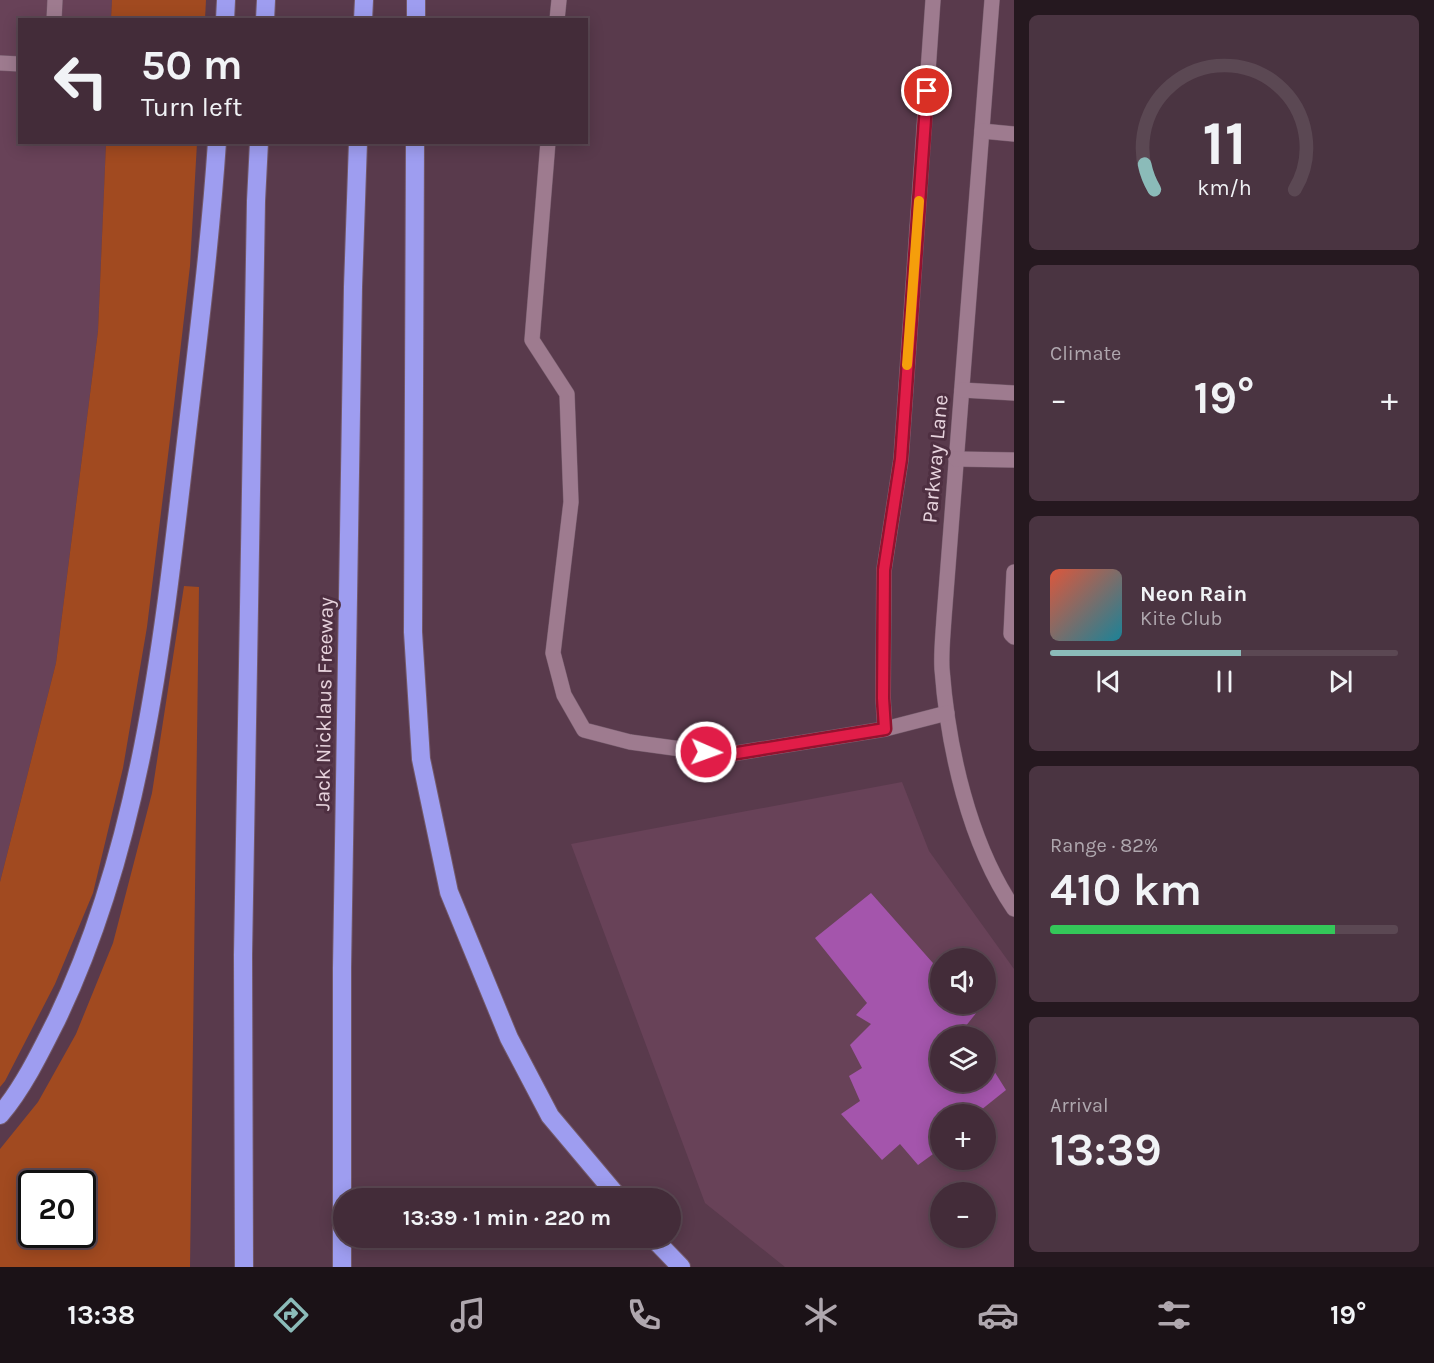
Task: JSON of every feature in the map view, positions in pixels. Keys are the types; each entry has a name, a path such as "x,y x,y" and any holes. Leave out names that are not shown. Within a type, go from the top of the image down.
{"highway":[{"path":"225,18 226,0"},
{"path":"265,18 266,0"},
{"path":"363,18 364,0"},
{"path":"416,0 416,18"},
{"path":"0,1115 39,1056 74,984 110,886 138,766 166,613 208,253 217,144"},
{"path":"244,1267 243,955 259,144"},
{"name":"Jack Nicklaus Freeway","path":"342,1267 342,936 353,287 358,144"},
{"path":"415,144 413,632 421,759 449,892 509,1038 550,1116 611,1188"},
{"path":"663,1248 681,1267"}],"street":[{"path":"54,18 55,0"},
{"path":"557,18 559,0"},
{"path":"885,729 883,698 884,570 901,459 933,0"},
{"name":"Parkway Lane","path":"992,0 942,667 947,713 967,803 982,850 1003,893 1014,909"},
{"path":"0,63 18,64"},
{"path":"982,131 1014,134"},
{"path":"548,144 532,340 567,394 571,502 553,653 564,695 584,730 630,742 725,755 885,729 947,713"},
{"path":"962,390 1014,393"},
{"path":"956,459 1014,459"},
{"path":"1014,572 1011,634 1014,637"}],"shaded area":[{"path":"0,0 112,0 111,18 18,18 18,144 106,144 98,331 56,663 0,882"},
{"path":"112,0 206,0 205,18 111,18"},
{"path":"106,144 197,144 190,266 171,431 147,627 123,768 93,893 55,984 0,1087 0,882 56,663 98,331"},
{"path":"184,586 199,587 190,1267 0,1267 0,1149 38,1102 76,1034 113,943 152,793"},
{"path":"902,782 929,851 1014,969 1014,1267 785,1267 705,1203 571,844"}],"building":[{"path":"871,893 930,960 930,1014 975,1014 966,1026 930,1026 930,1092 996,1092 996,1074 1006,1090 988,1104 930,1104 930,1156 918,1165 900,1144 882,1160 841,1114 860,1101 849,1076 862,1068 850,1045 871,1024 856,1015 867,1003 815,938"}],"slow traffic":[{"path":"907,365 919,201"}],"route":[{"path":"706,752 725,755 885,729 883,698 884,570 901,459 927,91"}]}
